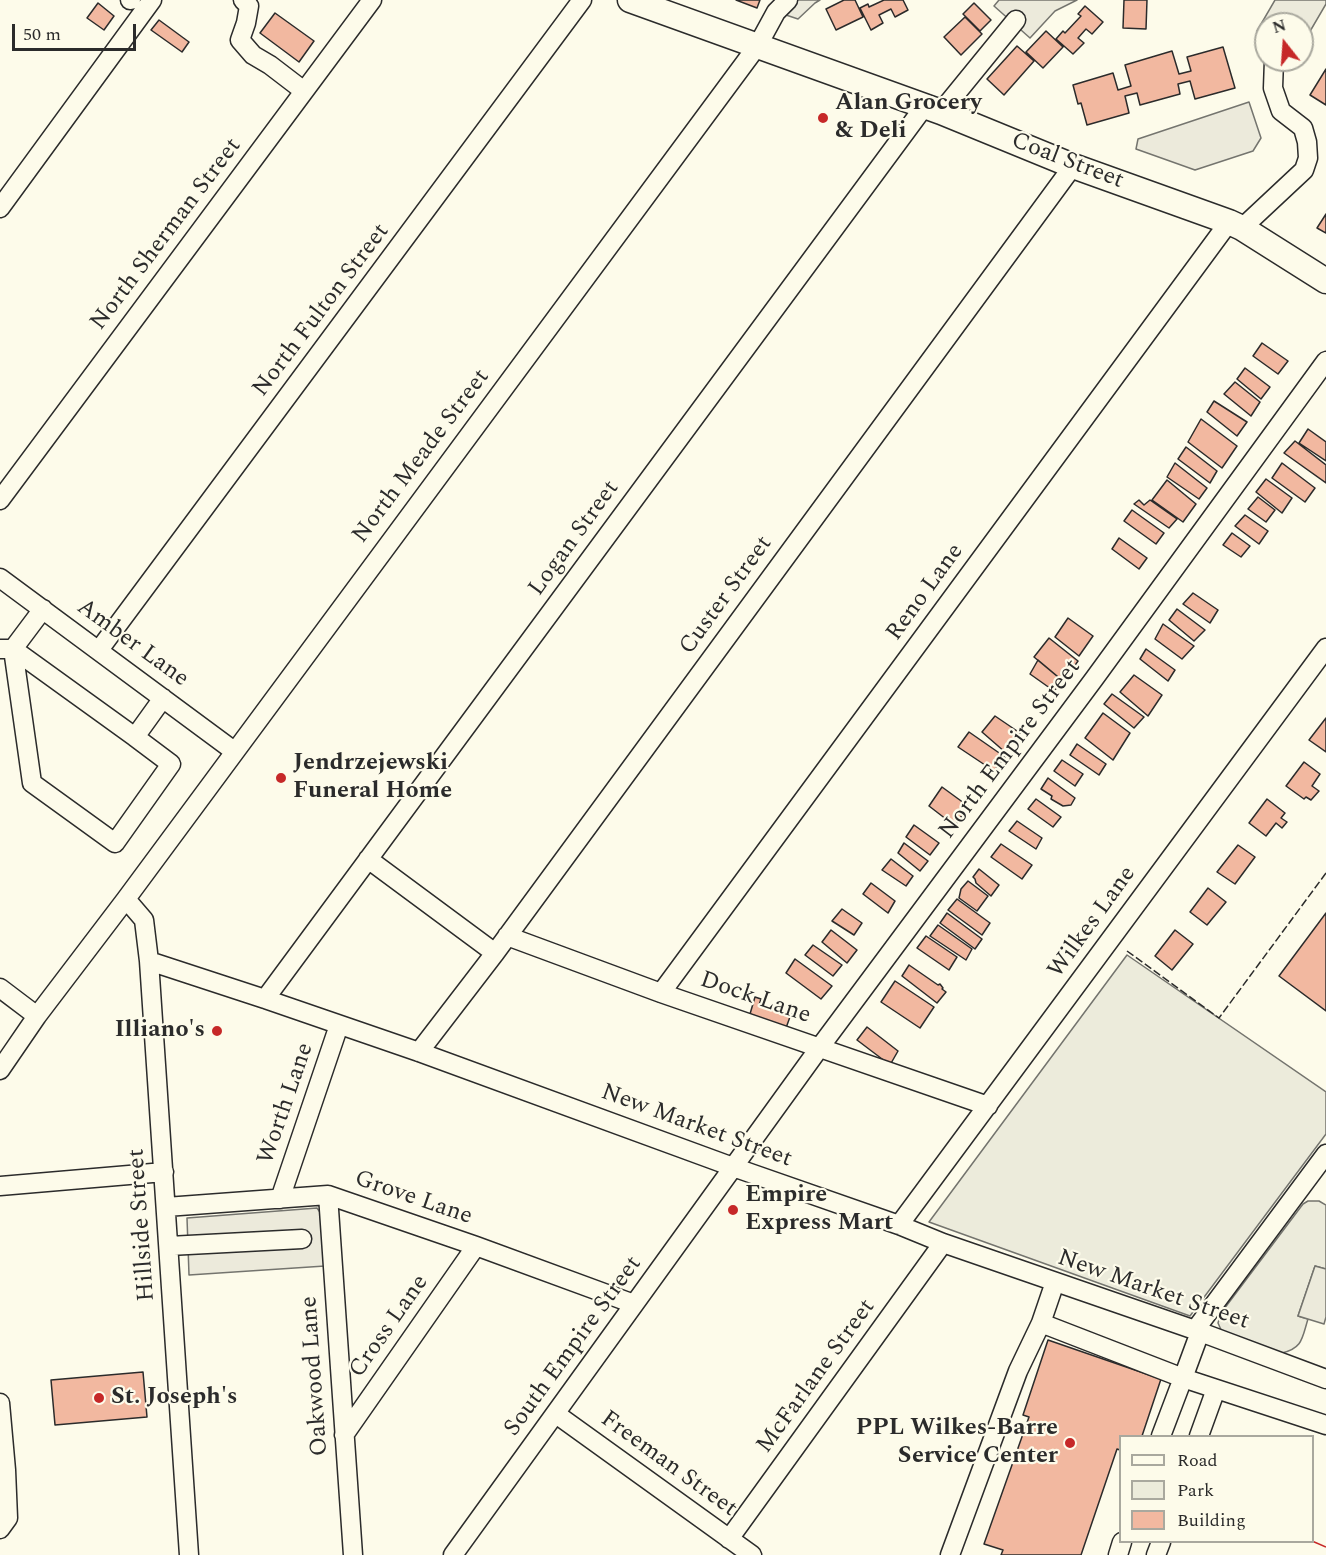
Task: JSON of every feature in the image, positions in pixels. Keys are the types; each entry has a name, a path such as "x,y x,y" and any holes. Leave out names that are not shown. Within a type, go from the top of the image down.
{"main road":[{"name":"Coal Street","path":"630,0 758,45 1073,166 1235,225 1326,281"}],"street":[{"path":"0,208 152,0"},
{"path":"243,0 249,6 240,40 253,55 304,91"},
{"name":"North Sherman Street","path":"0,500 372,0"},
{"name":"North Fulton Street","path":"99,650 582,0"},
{"name":"North Meade Street","path":"0,1070 758,45 776,12 788,0"},
{"name":"Logan Street","path":"265,999 932,110 1016,20"},
{"name":"Reno Lane","path":"661,993 1235,225 1305,170 1308,158 1303,128 1281,111 1274,88 1274,72"},
{"name":"Custer Street","path":"419,1053 495,953 1073,166"},
{"name":"North Empire Street","path":"733,1167 1326,361"},
{"name":"Amber Lane","path":"0,578 234,751"},
{"path":"7,649 43,609"},
{"name":"Wilkes Lane","path":"899,1225 1326,648"},
{"path":"7,649 171,764 116,843 32,783 7,649"},
{"path":"135,737 163,698"},
{"path":"368,859 495,953"},
{"name":"Hillside Street","path":"126,898 144,920 149,961 189,1555"},
{"name":"Dock Lane","path":"507,936 661,993 988,1106"},
{"name":"New Market Street","path":"149,961 419,1053 1326,1379"},
{"path":"0,988 38,1016"},
{"name":"Worth Lane","path":"280,1199 339,1025"},
{"path":"1162,1435 1183,1378 1197,1331 1326,1154"},
{"name":"South Empire Street","path":"453,1555 733,1167"},
{"path":"0,1186 164,1172"},
{"name":"Grove Lane","path":"166,1207 328,1195 634,1304"},
{"name":"Oakwood Lane","path":"328,1195 352,1555"},
{"path":"169,1246 302,1239"},
{"name":"McFarlane Street","path":"729,1539 943,1243"},
{"name":"Cross Lane","path":"344,1435 476,1246"},
{"path":"950,1555 1018,1371 1041,1323 1055,1282"},
{"path":"1041,1323 1183,1378 1326,1425"},
{"path":"1200,1435 1216,1389"},
{"path":"0,1403 8,1518 0,1529"},
{"name":"Freeman Street","path":"556,1414 752,1555"}],"green space":[{"path":"1127,955 1326,1092 1326,1134 1190,1316 929,1222"},
{"path":"1308,1201 1319,1201 1326,1205 1326,1269 1315,1266 1298,1316 1308,1319 1301,1341 1294,1348 1282,1353 1222,1332 1218,1323 1221,1313 1303,1204"}],"shaded area":[{"path":"775,0 820,0 798,19 768,9"},
{"path":"999,0 1077,0 1055,11 1030,38 994,6"},
{"path":"1275,0 1326,0 1314,24 1314,12 1268,12"},
{"path":"1249,102 1261,138 1253,151 1195,170 1136,149 1138,139"},
{"path":"317,1208 322,1215 325,1266 189,1275 187,1218"},
{"path":"1315,1266 1326,1269 1324,1324 1298,1316"}],"building":[{"path":"736,0 760,0 757,8"},
{"path":"844,0 855,0 863,17 836,30 826,9"},
{"path":"884,0 903,0 908,10 895,17 891,9 879,15 883,23 871,30 860,8 868,4 869,7"},
{"path":"1124,0 1147,0 1146,29 1123,28"},
{"path":"98,3 114,16 104,30 87,18"},
{"path":"974,3 991,20 980,31 963,14"},
{"path":"1085,6 1103,22 1092,34 1086,29 1078,38 1084,43 1073,54 1056,39 1081,16 1078,14"},
{"path":"275,13 314,41 299,62 260,33"},
{"path":"965,17 982,34 961,55 944,37"},
{"path":"159,20 189,42 182,52 151,30"},
{"path":"1046,31 1063,47 1043,68 1026,52"},
{"path":"1017,46 1034,61 1004,95 987,79"},
{"path":"1223,47 1235,88 1195,99 1190,81 1178,84 1180,94 1140,105 1137,93 1125,96 1129,113 1087,125 1073,85 1113,73 1118,90 1131,86 1125,65 1172,51 1179,74 1191,71 1187,57"},
{"path":"1326,69 1326,105 1310,95"},
{"path":"1326,214 1326,233 1317,228"},
{"path":"1262,343 1288,361 1278,374 1253,356"},
{"path":"1245,368 1270,387 1261,399 1237,379"},
{"path":"1235,382 1260,402 1251,416 1224,394"},
{"path":"1214,401 1247,422 1237,436 1207,412"},
{"path":"1201,419 1237,446 1222,468 1188,442"},
{"path":"1308,429 1326,442 1326,461 1299,443"},
{"path":"1295,441 1326,465 1326,483 1284,453"},
{"path":"1186,447 1217,471 1210,483 1178,459"},
{"path":"1175,463 1207,488 1199,499 1167,477"},
{"path":"1282,463 1315,488 1305,502 1272,478"},
{"path":"1266,479 1292,498 1282,513 1256,492"},
{"path":"1167,480 1196,504 1183,522 1152,500"},
{"path":"1258,497 1275,510 1266,522 1248,509"},
{"path":"1139,500 1144,505 1150,500 1177,519 1169,528 1134,504"},
{"path":"1132,510 1164,533 1156,544 1124,521"},
{"path":"1245,515 1268,531 1259,544 1235,526"},
{"path":"1232,533 1250,546 1241,557 1223,545"},
{"path":"1119,538 1147,558 1139,569 1112,549"},
{"path":"1193,593 1218,610 1210,623 1183,604"},
{"path":"1177,609 1205,630 1194,641 1169,620"},
{"path":"1068,618 1093,636 1079,656 1055,637"},
{"path":"1163,624 1194,646 1182,659 1155,639"},
{"path":"1049,638 1078,661 1064,682 1034,657"},
{"path":"1146,649 1175,670 1168,681 1140,659"},
{"path":"1038,660 1063,681 1054,691 1030,674"},
{"path":"1134,675 1162,695 1148,716 1120,692"},
{"path":"1112,694 1144,717 1134,728 1104,704"},
{"path":"1103,713 1130,733 1113,760 1085,738"},
{"path":"995,716 1020,733 1005,752 982,732"},
{"path":"1326,718 1326,752 1309,740"},
{"path":"969,732 1005,757 994,771 958,747"},
{"path":"1077,744 1106,764 1099,775 1070,755"},
{"path":"1062,760 1083,774 1075,786 1054,771"},
{"path":"1304,762 1320,774 1312,786 1319,791 1311,800 1306,797 1304,799 1286,786"},
{"path":"1048,778 1075,798 1071,805 1063,806 1041,789"},
{"path":"942,787 968,806 955,826 929,806"},
{"path":"1036,799 1061,817 1053,827 1028,809"},
{"path":"1267,799 1285,813 1281,818 1287,822 1282,828 1276,823 1266,836 1249,823"},
{"path":"1017,821 1042,838 1036,849 1009,831"},
{"path":"914,825 939,843 930,855 906,837"},
{"path":"904,843 928,861 920,871 898,853"},
{"path":"1001,844 1032,865 1022,879 991,857"},
{"path":"1238,845 1255,857 1235,884 1217,872"},
{"path":"891,859 913,876 906,886 882,870"},
{"path":"979,869 999,885 991,896 976,883 973,877"},
{"path":"968,881 988,896 977,911 959,898 961,889"},
{"path":"871,883 895,901 888,913 863,894"},
{"path":"1208,888 1226,902 1207,925 1190,912"},
{"path":"957,899 990,923 982,935 948,910"},
{"path":"842,909 862,923 854,935 832,921"},
{"path":"947,913 982,939 975,949 940,923"},
{"path":"1326,913 1326,1011 1279,976"},
{"path":"938,925 972,949 966,960 930,936"},
{"path":"831,930 857,950 847,963 822,942"},
{"path":"1175,930 1193,944 1172,970 1155,956"},
{"path":"926,936 957,957 949,970 917,948"},
{"path":"813,945 842,965 833,976 805,955"},
{"path":"795,959 832,986 821,999 786,973"},
{"path":"909,965 938,985 940,984 946,992 937,1003 902,976"},
{"path":"895,981 934,1007 920,1028 881,1002"},
{"path":"755,997 761,999 759,1005 791,1014 786,1028 750,1014"},
{"path":"867,1027 898,1051 890,1065 857,1040"},
{"name":"PPL Wilkes-Barre Service Center","path":"1048,1340 1161,1379 1142,1435 1119,1435 1119,1450 1117,1449 1081,1555 1001,1555 1003,1550 984,1544 1029,1417 1023,1415"},
{"name":"St. Joseph's","path":"143,1372 147,1417 55,1425 51,1380"}],"fence":[{"path":"1127,951 1219,1018 1326,873"}],"power":[{"path":"1314,1542 1326,1547"}],"place":[{"name":"Alan Grocery & Deli","path":"823,118"},
{"name":"Jendrzejewski Funeral Home","path":"281,778"},
{"name":"Illiano's","path":"217,1031"},
{"name":"Empire Express Mart","path":"733,1210"},
{"name":"St. Joseph's","path":"99,1398"},
{"name":"PPL Wilkes-Barre Service Center","path":"1070,1443"}]}
